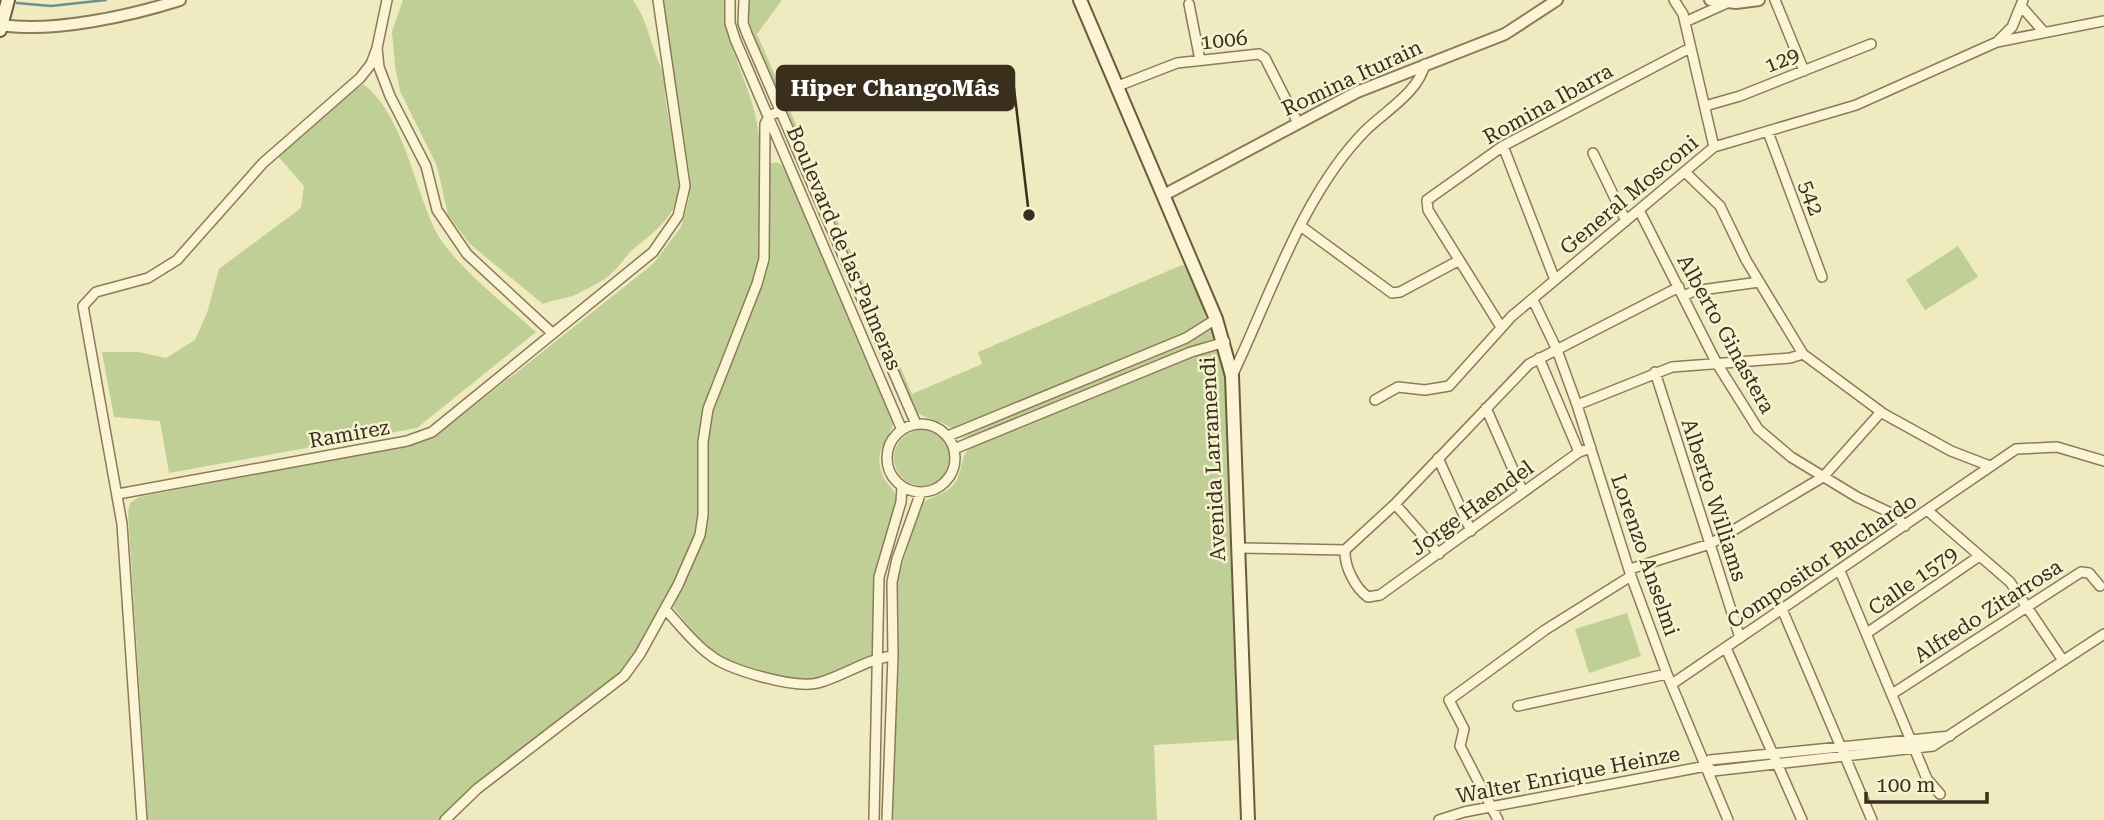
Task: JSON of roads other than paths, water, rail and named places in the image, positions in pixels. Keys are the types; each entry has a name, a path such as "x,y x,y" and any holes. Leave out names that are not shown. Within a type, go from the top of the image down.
{"main road":[{"name":"Avenida Larramendi","path":"1080,0 1216,319 1225,342 1232,376 1248,820"}],"street":[{"path":"3,17 31,28 128,15 180,0"},
{"path":"142,820 118,494 83,306 96,292 148,278 177,260 276,149 360,78 371,64 377,48 387,0"},
{"name":"Ramírez","path":"118,494 415,439 446,422 551,332 653,252 678,216 683,201 685,169 658,0"},
{"name":"Boulevard de las Palmeras","path":"730,0 732,31 902,430"},
{"name":"Boulevard de las Palmeras","path":"744,0 744,28 916,424"},
{"name":"Romina Iturain","path":"1164,195 1364,89 1505,34 1557,0"},
{"path":"1674,0 1685,22 1714,147"},
{"path":"1710,0 1727,3 1759,0"},
{"path":"1774,0 1804,71"},
{"path":"1685,22 1727,3"},
{"path":"2022,3 2043,31"},
{"path":"1997,42 2012,27 2022,3"},
{"path":"1189,4 1200,60"},
{"name":"General Mosconi","path":"1375,400 1398,387 1433,390 1449,386 1501,327 1714,147 1856,104 1997,42 2104,21"},
{"name":"129","path":"1705,106 1741,96 1871,44"},
{"path":"377,48 387,88 419,151 438,210 451,234 467,254 551,332"},
{"name":"Romina Ibarra","path":"1458,261 1428,210 1427,200 1503,146 1690,48"},
{"name":"1006","path":"1118,86 1167,66 1200,60 1262,55 1297,123"},
{"path":"1232,376 1302,227 1354,143 1419,82 1425,65"},
{"path":"445,820 477,789 616,685 640,654 700,535 704,503 703,442 708,409 762,266 765,124 769,117 780,111"},
{"name":"542","path":"1768,132 1822,276"},
{"path":"1503,146 1555,280"},
{"path":"1593,153 1626,221"},
{"path":"1686,173 1715,199 1759,282 1804,354 1881,412 1951,451 1990,466"},
{"name":"Alberto Ginastera","path":"1639,210 1716,362 1758,429 1791,457 1895,515 1905,526"},
{"path":"1302,227 1392,293 1400,292 1458,261 1501,327"},
{"path":"1684,296 1694,291 1759,282"},
{"path":"1239,548 1345,550 1395,504 1521,370 1539,358 1679,286"},
{"name":"Lorenzo Anselmi","path":"1533,300 1557,351 1577,405 1667,674 1728,820"},
{"path":"948,436 1186,338 1216,319"},
{"path":"954,449 1191,352 1225,342"},
{"path":"1577,405 1672,367 1790,358 1804,354"},
{"path":"1539,358 1579,452"},
{"name":"Alberto Williams","path":"1656,372 1740,638"},
{"path":"1486,408 1524,492"},
{"path":"1498,820 1460,746 1464,729 1449,700 1545,630 1631,573 1710,544 1823,477 1881,412"},
{"path":"916,424 935,427 948,436 954,449 955,466 947,481 938,488 922,492 902,486 891,474 887,458 891,442 902,430 916,424"},
{"name":"Compositor Buchardo","path":"1672,684 2016,449 2045,446 2081,452 2104,461"},
{"name":"Jorge Haendel","path":"1345,550 1346,565 1363,593 1374,597 1439,554 1579,452 1591,448"},
{"path":"1438,458 1471,531"},
{"path":"874,820 879,577 901,502 902,486"},
{"path":"887,820 894,571 914,506 922,492"},
{"path":"1395,504 1439,554"},
{"path":"1927,510 2010,582 2063,659"},
{"name":"Calle 1579","path":"1867,633 1978,556"},
{"path":"1840,570 1927,779 1940,793"},
{"name":"Alfredo Zitarrosa","path":"1892,694 2081,572 2089,573 2100,586"},
{"path":"665,608 703,650 721,663 795,684 818,683 879,658 893,656"},
{"path":"1782,609 1872,820"},
{"path":"1950,736 1710,760 1706,766 1713,771 1933,747 1950,736 2063,659 2104,634"},
{"path":"1726,648 1802,820"},
{"path":"1518,706 1667,674"},
{"name":"Walter Enrique Heinze","path":"1438,820 1706,766"}],"waterway":[{"path":"17,3 51,6 106,0"}],"place":[{"name":"Hiper ChangoMâs","path":"1029,215"}]}
